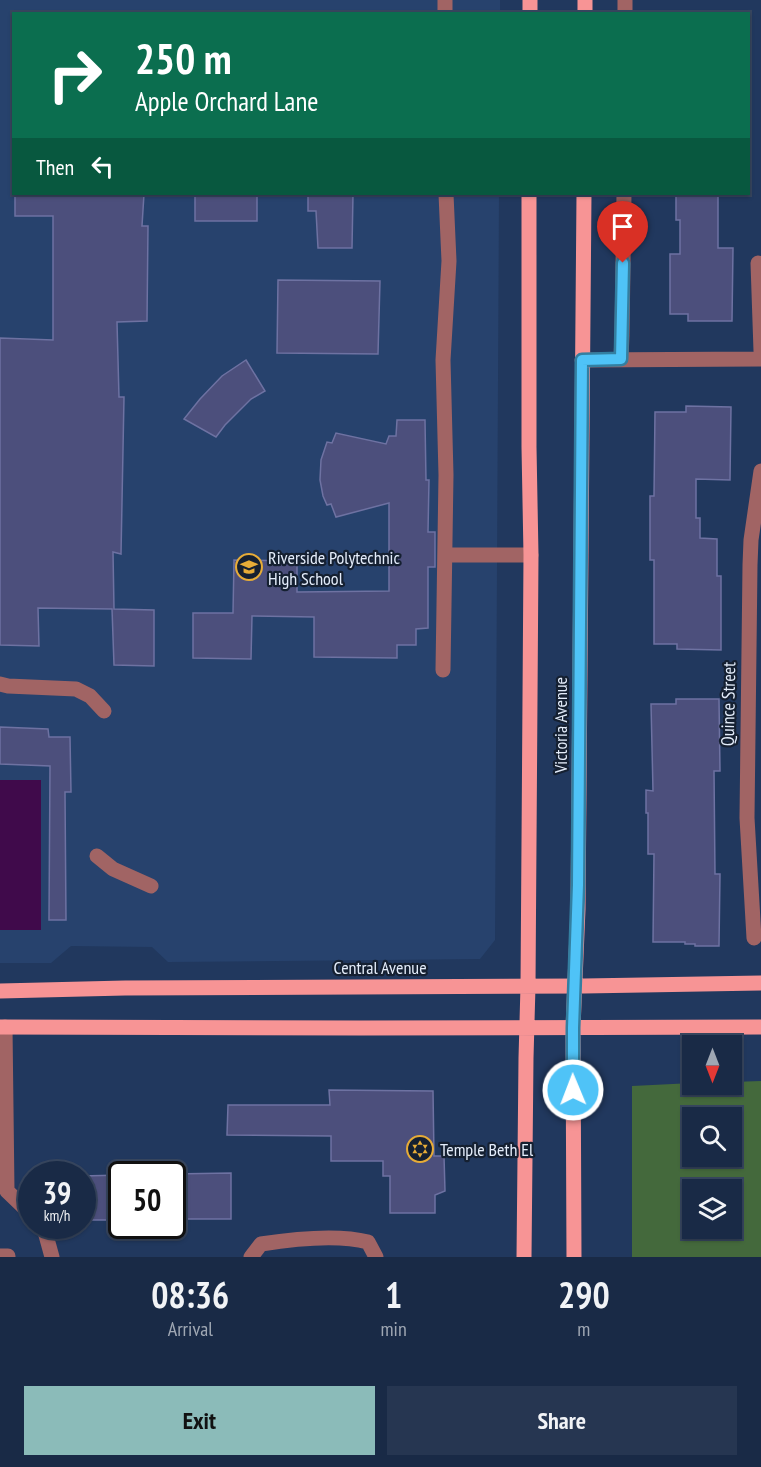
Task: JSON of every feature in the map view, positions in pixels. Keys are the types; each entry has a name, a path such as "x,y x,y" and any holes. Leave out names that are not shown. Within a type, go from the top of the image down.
{"main road":[{"name":"Victoria Avenue","path":"524,1257 531,555 529,195"},
{"name":"Victoria Avenue","path":"574,1257 573,1028 578,909 584,195"},
{"name":"Central Avenue","path":"0,991 761,983"},
{"path":"2,1027 761,1027"}],"street":[{"path":"443,670 446,475 443,360 449,261 446,195"},
{"path":"621,359 624,195"},
{"path":"758,263 761,351"},
{"path":"582,360 761,359"},
{"name":"Quince Street","path":"754,938 750,565 751,540 761,471"},
{"path":"446,555 531,555"},
{"path":"0,684 76,689 90,696 104,711"},
{"path":"97,856 113,869 152,886"},
{"path":"2,1027 7,1191 18,1202"},
{"path":"47,1239 52,1257"},
{"path":"251,1257 261,1244 293,1239 355,1239 368,1242 376,1257"},
{"path":"0,1256 8,1257"}],"shaded area":[{"name":"Riverside Polytechnic High School","path":"0,0 500,0 500,12 12,12 12,195 499,195 495,940 480,959 168,962 152,947 71,946 51,963 0,963"},
{"path":"0,780 41,780 41,930 0,930"}],"green space":[{"path":"761,1081 761,1257 632,1257 632,1086 682,1084 682,1095 742,1095 742,1082"}],"building":[{"path":"15,195 144,195 142,226 148,226 147,321 117,322 119,397 124,397 121,554 113,552 114,609 154,610 154,666 114,665 112,609 38,608 39,646 0,645 0,338 53,340 53,216 15,216"},
{"path":"195,195 257,195 257,221 195,221"},
{"path":"308,195 353,195 352,248 318,248 316,211 308,211"},
{"path":"676,195 718,195 718,248 733,248 732,321 688,321 688,314 670,314 670,254 680,254 680,220 676,220"},
{"path":"278,280 380,281 378,354 277,353"},
{"path":"246,360 265,391 251,399 216,437 184,419 222,376"},
{"path":"686,406 731,407 730,480 696,479 696,518 700,518 700,538 717,539 717,576 721,576 721,650 677,649 677,644 654,644 654,560 650,560 650,496 654,496 655,412 686,412"},
{"path":"397,420 425,420 426,480 429,480 428,532 435,532 435,567 428,567 428,628 416,629 416,645 397,645 397,658 314,657 314,617 252,616 251,659 193,658 193,613 233,613 234,560 297,561 297,592 389,591 389,503 336,517 331,504 327,505 323,496 320,480 321,460 327,442 332,443 336,433 386,444 389,436 396,436"},
{"path":"676,699 719,699 720,771 714,771 715,874 720,874 719,946 695,946 695,944 685,944 685,942 653,942 654,854 648,854 648,813 646,813 646,790 653,791 651,704 676,704"},
{"path":"0,727 48,729 49,737 70,737 71,792 65,792 66,920 49,920 50,766 0,764"},
{"path":"329,1090 433,1091 434,1156 444,1156 445,1191 435,1195 435,1213 390,1213 390,1176 383,1176 383,1161 331,1161 331,1136 227,1135 228,1105 330,1105"},
{"path":"231,1173 231,1219 186,1219 186,1174"},
{"path":"108,1175 108,1220 96,1220 96,1176"}],"place":[{"name":"Riverside Polytechnic High School","path":"249,567"},
{"name":"Temple Beth El","path":"420,1149"}],"route":[{"path":"573,1090 578,909 582,360 621,359 623,263"}]}
